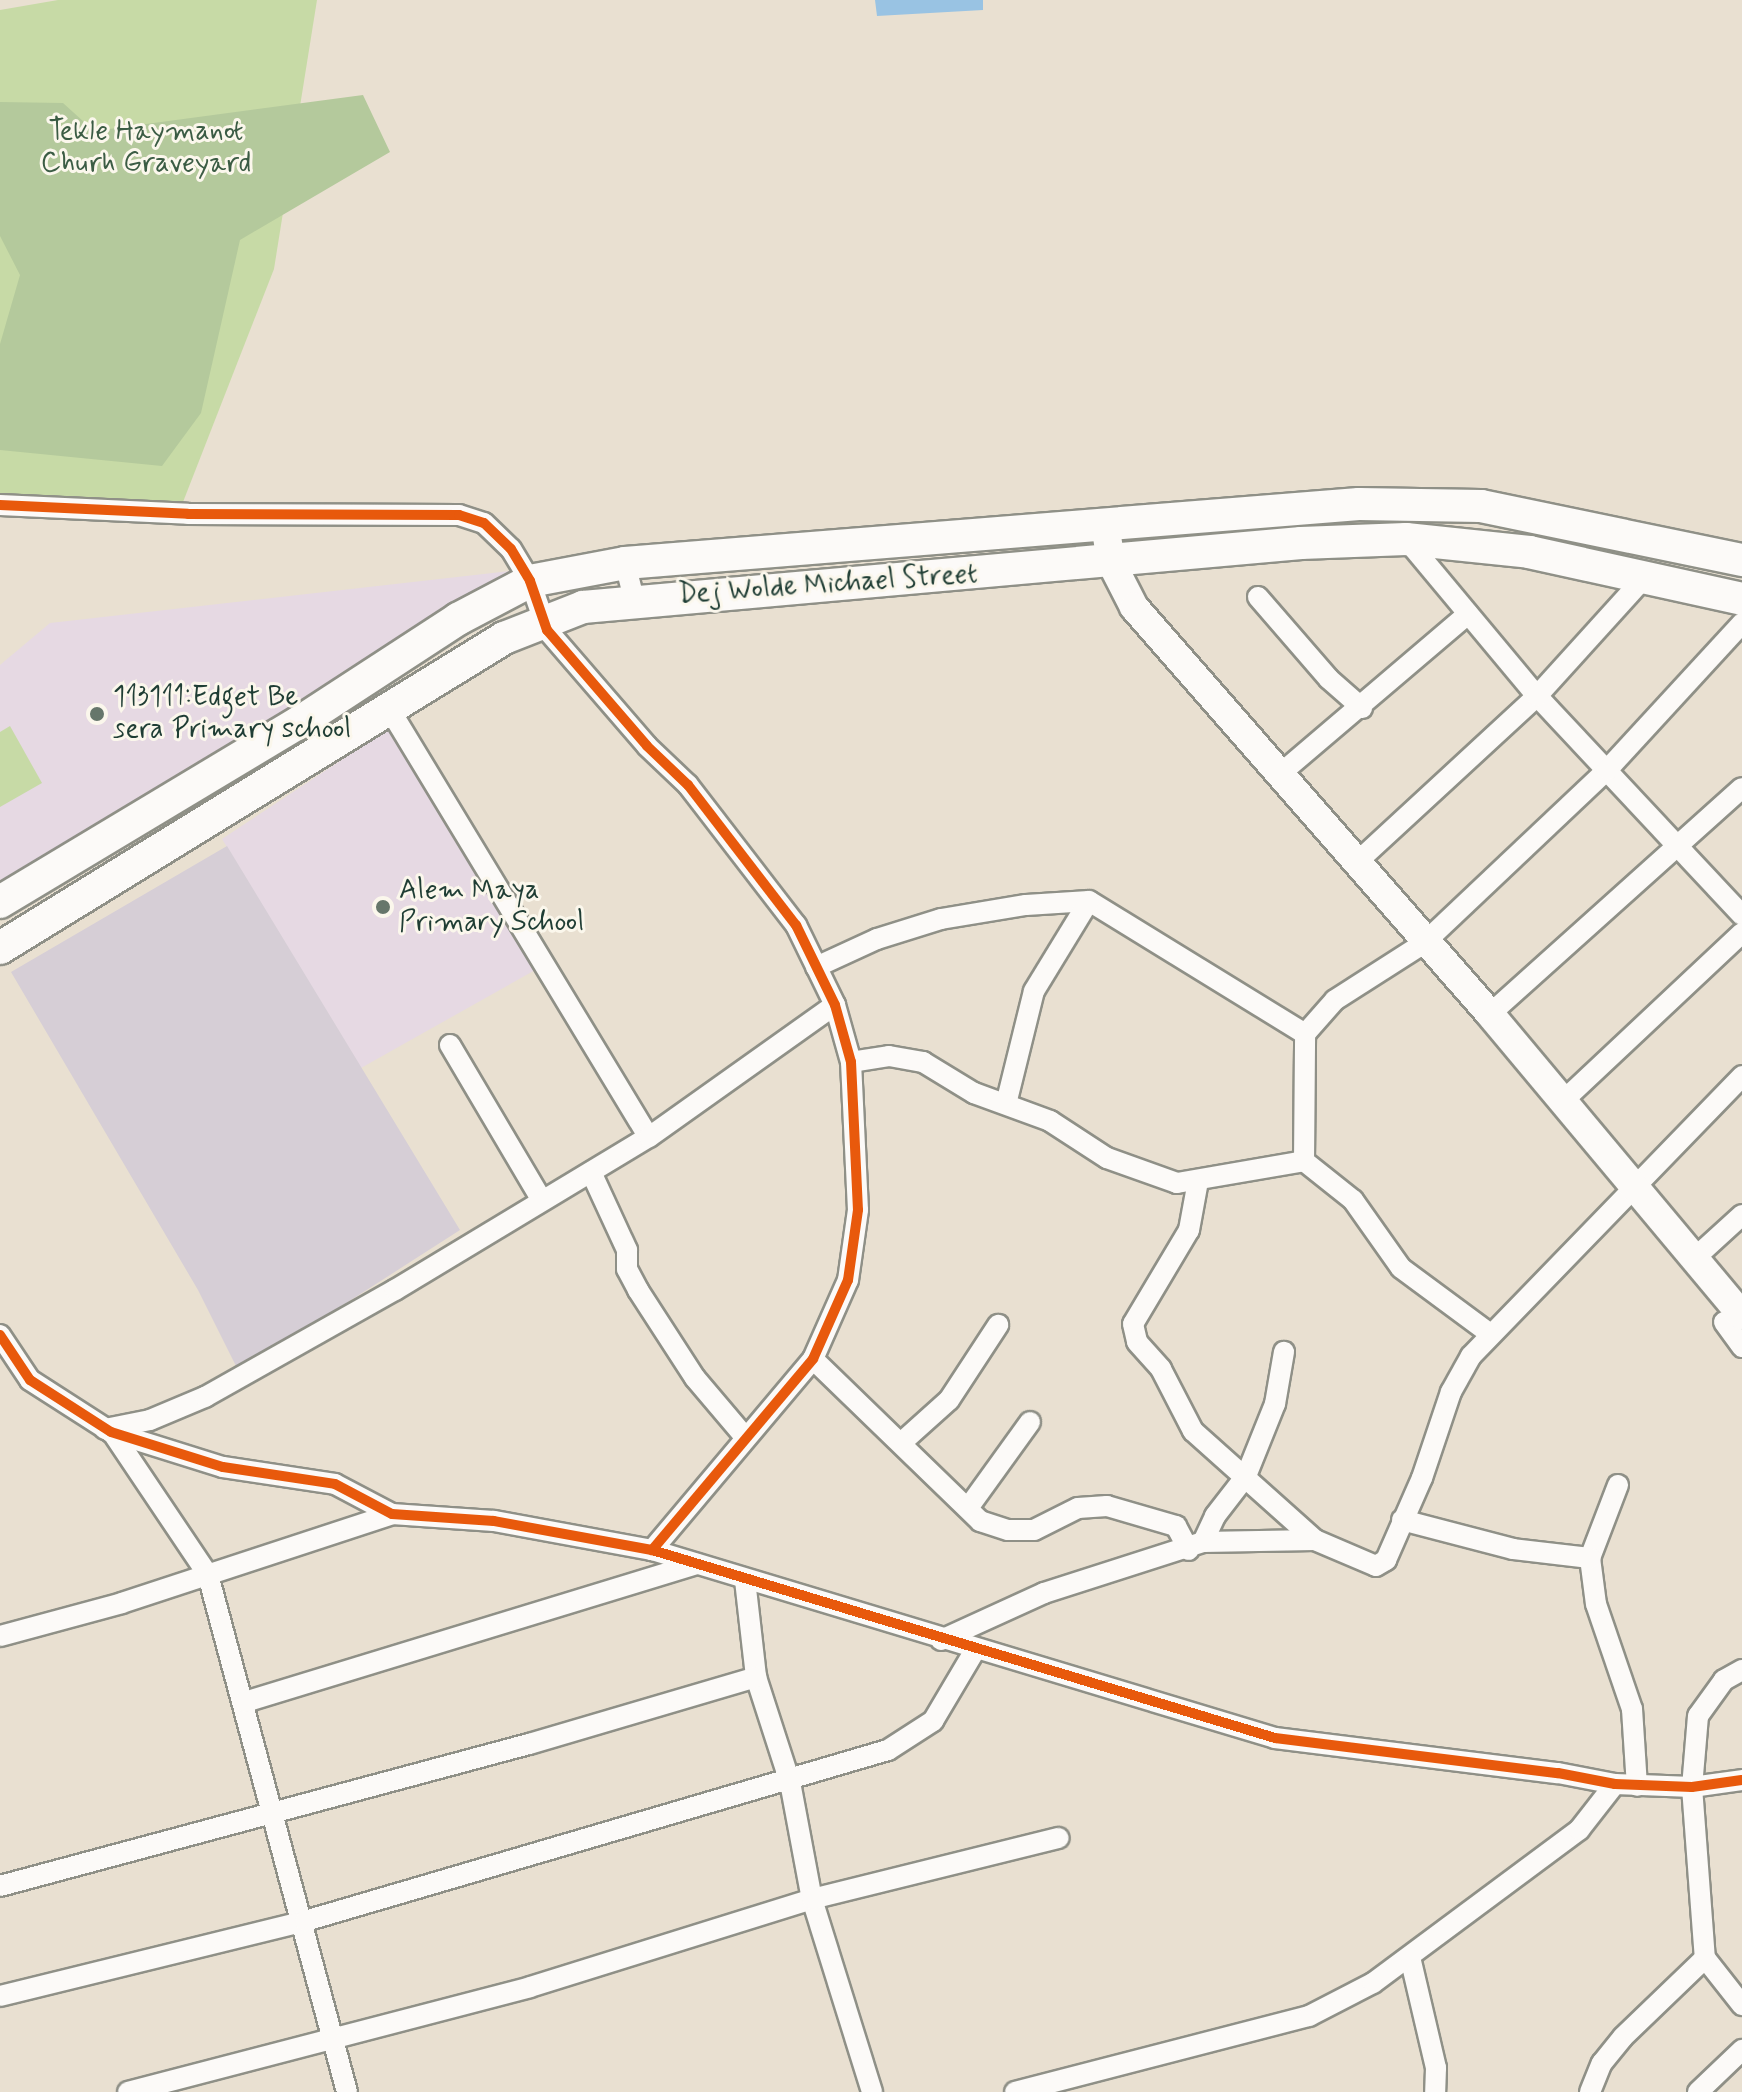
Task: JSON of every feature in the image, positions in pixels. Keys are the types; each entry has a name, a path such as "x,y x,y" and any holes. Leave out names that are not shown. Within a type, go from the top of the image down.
{"main road":[{"name":"Dej Wolde Michael Street","path":"0,902 151,812 458,619 530,581 625,563 1359,504 1439,504 1514,512 1742,560"},
{"path":"1105,524 1111,562 1134,607 1697,1256 1733,1319"},
{"name":"Dej Wolde Michael Street","path":"0,948 540,620 634,600 1111,562 1301,543 1406,539 1492,546 1742,599"},
{"path":"151,812 167,849"}],"street":[{"path":"0,505 188,514 459,515 493,531 530,581 540,620 647,746 688,785 796,925 835,1005 851,1062 858,1210 848,1280 813,1359 652,1550"},
{"path":"1406,539 1537,696 1742,915"},
{"path":"625,563 634,600"},
{"path":"1355,864 1537,696 1645,577"},
{"path":"1258,597 1321,671 1362,708"},
{"path":"1280,774 1362,708 1468,614"},
{"path":"1304,1161 1305,1034 1335,1000 1424,943 1607,770 1742,623"},
{"path":"390,710 649,1137"},
{"path":"1490,1014 1742,788"},
{"path":"816,967 877,939 941,919 1026,905 1089,901 1305,1034"},
{"path":"1006,1104 1034,991 1089,901"},
{"path":"1563,1101 1742,933"},
{"path":"108,1430 150,1420 205,1397 591,1172 649,1137 835,1005"},
{"path":"450,1045 541,1199"},
{"path":"851,1062 889,1056 923,1062 974,1093 1050,1121 1107,1158 1177,1183 1304,1161 1353,1200 1409,1276 1489,1333"},
{"path":"1198,1181 1189,1230 1136,1319 1133,1332 1161,1369 1193,1431 1315,1540 1376,1566 1386,1560 1422,1478 1451,1392 1489,1333 1742,1076"},
{"path":"591,1172 627,1250 627,1269 638,1290 695,1378 745,1437"},
{"path":"1697,1256 1742,1215"},
{"path":"1733,1319 1742,1347"},
{"path":"901,1443 949,1400 998,1325"},
{"path":"0,1335 30,1380 108,1430 223,1467 335,1484 392,1514"},
{"path":"1196,1546 1246,1476 1275,1404 1284,1352"},
{"path":"813,1359 968,1508 994,1527 1034,1530 1078,1508 1107,1506 1176,1526 1196,1546"},
{"path":"968,1508 1030,1422"},
{"path":"108,1430 194,1547 208,1575 245,1702 272,1813 305,1921 330,2037 347,2092"},
{"path":"1618,1485 1590,1558 1596,1604 1632,1709 1637,1786"},
{"path":"0,1636 208,1575 392,1514 494,1521 652,1550 974,1652 1275,1738 1637,1786 1692,1787 1742,1780"},
{"path":"1402,1520 1513,1549 1590,1558"},
{"path":"941,1640 1044,1593 1196,1546 1315,1540"},
{"path":"245,1702 696,1564"},
{"path":"745,1580 756,1677 790,1782 812,1899 872,2092"},
{"path":"0,1996 305,1921 790,1782 915,1736 933,1721 974,1652"},
{"path":"1742,1670 1724,1680 1698,1716 1692,1787 1705,1958 1742,2005"},
{"path":"0,1886 756,1677"},
{"path":"1015,2092 1309,2016 1373,1983 1579,1830 1615,1784"},
{"path":"128,2092 530,1987 812,1899 1059,1838"},
{"path":"1410,1957 1436,2068 1435,2092"},
{"path":"1590,2092 1602,2063 1623,2037 1705,1958"},
{"path":"1698,2092 1742,2050"}],"shaded area":[{"path":"518,570 0,893 0,665 50,623"},
{"name":"Alem Maya Primary School","path":"393,726 537,969 361,1068 222,839"},
{"path":"227,846 460,1230 239,1372 198,1290 11,972"}],"green space":[{"name":"Tekle Haymanot Churh Graveyard","path":"58,0 317,0 274,269 183,502 0,496 0,10"},
{"name":"Tekle Haymanot Churh Graveyard","path":"363,95 390,152 240,240 201,413 162,466 0,450 0,344 20,275 0,236 0,102 63,103 94,131"},
{"path":"10,726 42,783 0,807 0,732"}],"water":[{"path":"875,0 983,0 983,10 877,16"}],"cycle path":[{"path":"0,505 188,514 459,515 484,523 511,549 530,581 547,630 647,746 688,785 796,925 835,1005 851,1062 858,1210 848,1280 813,1359 652,1550"},
{"path":"0,1335 30,1380 111,1432 223,1467 335,1484 392,1514 494,1521 652,1550 1275,1738 1558,1773 1615,1784 1692,1787 1742,1780"}],"place":[{"name":"113111:Edget Be sera Primary school","path":"97,714"},
{"name":"Alem Maya Primary School","path":"383,907"}]}
